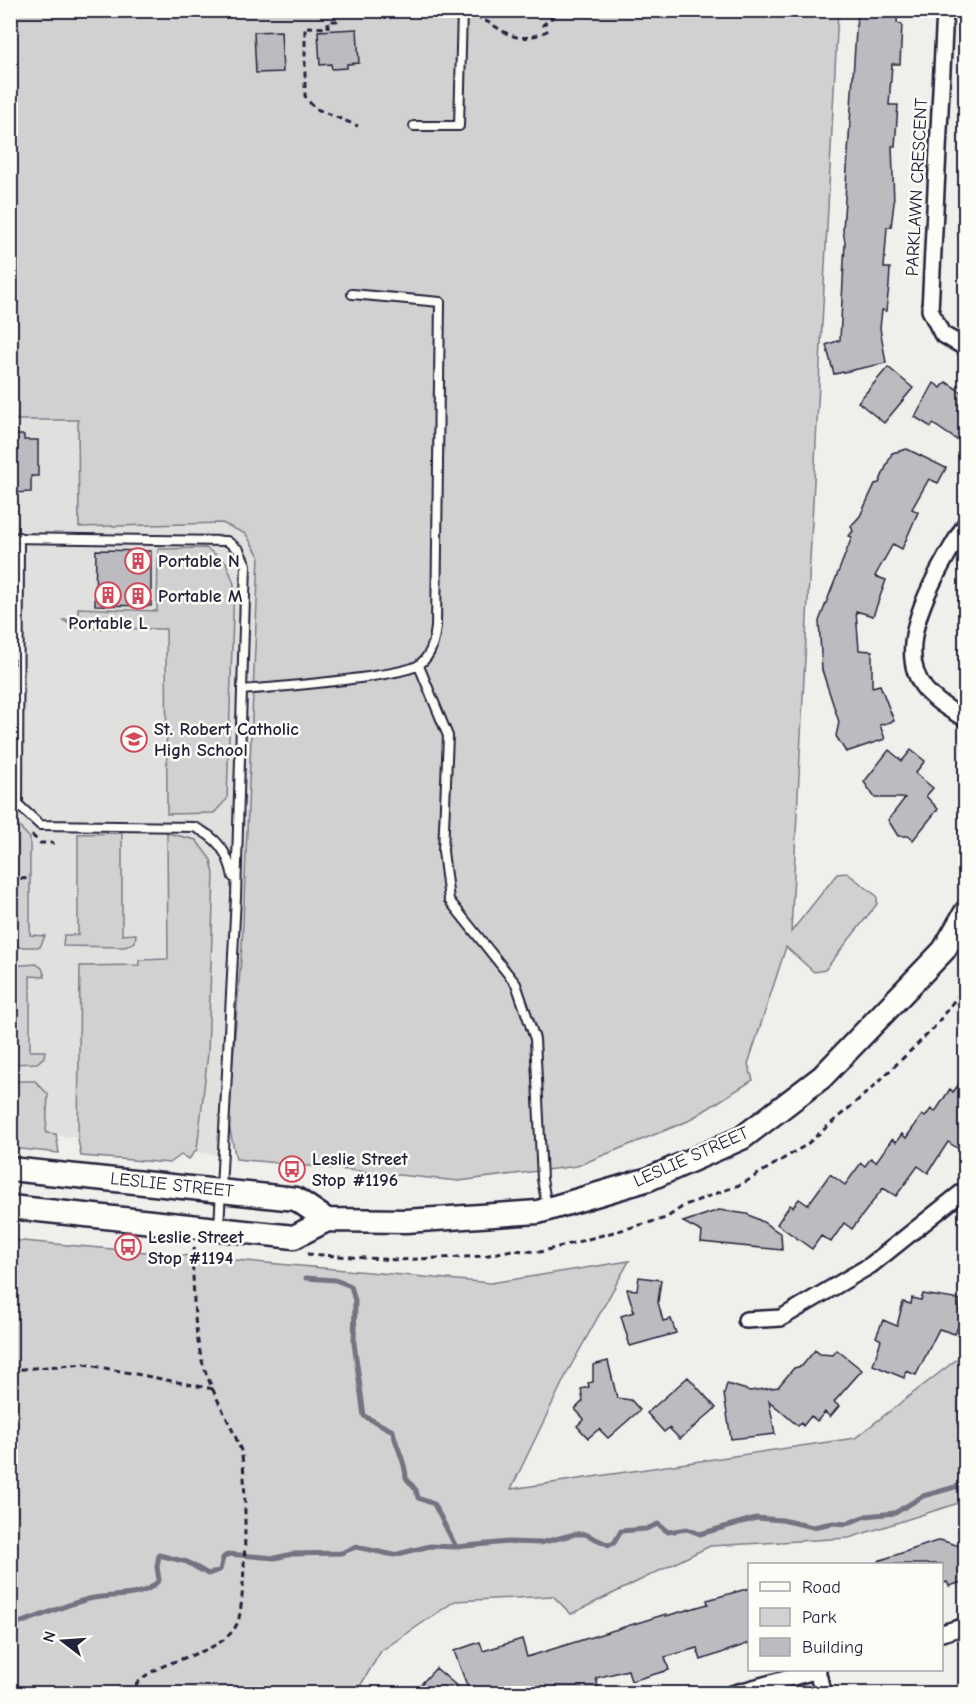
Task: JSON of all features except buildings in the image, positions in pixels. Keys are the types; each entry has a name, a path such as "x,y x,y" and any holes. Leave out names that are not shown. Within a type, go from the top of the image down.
{"main road":[{"name":"LESLIE STREET","path":"10,1207 294,1237 327,1220 406,1221 547,1209 649,1179 742,1138 822,1077 944,950 966,912"},
{"name":"LESLIE STREET","path":"10,1168 296,1199 327,1220"}],"street":[{"name":"PARKLAWN CRESCENT","path":"945,10 930,310 942,334 966,348"},
{"path":"966,523 930,586 918,613 914,651 915,670 924,688 945,708 966,719"},
{"path":"746,1320 781,1318 871,1265 966,1190"},
{"path":"943,1634 966,1626"},
{"path":"732,1694 814,1671"},
{"path":"818,1671 823,1694"}],"lane":[{"path":"414,126 459,126 462,10"},
{"path":"242,690 294,686 418,666 433,648 436,627 440,302 352,294"},
{"path":"18,805 15,538 227,541 239,550 246,565 236,897 219,1230"},
{"path":"418,666 447,736 443,851 449,900 516,984 535,1039 542,1179 547,1209"},
{"path":"10,797 40,825 194,827 207,833 226,853 231,866 236,897"}],"path":[{"path":"336,10 337,21 328,21 328,28 304,27 305,96 314,108 358,126"},
{"path":"471,14 515,39 535,36 547,31 543,25 561,10"},
{"path":"10,878 30,879"},
{"path":"130,1694 135,1682 183,1657 227,1640 239,1623 246,1544 242,1450 213,1389 199,1347 192,1256 197,1243"},
{"path":"10,1370 84,1364 213,1389"}],"shaded area":[{"name":"St. Robert Catholic High School","path":"10,88 271,533 228,1121 228,1156 11,1130"}],"green space":[{"path":"11,11 838,11 791,932 837,874 847,873 877,896 877,904 825,970 814,972 786,947 748,1064 753,1080 688,1121 577,1166 459,1181 236,1159 228,1121 242,945 259,556 246,534 222,523 79,527 78,420 11,420"},
{"path":"206,548 226,562 234,584 227,799 214,813 167,814 166,629 76,628 63,620 78,619 78,608 157,611 158,549"},
{"path":"10,817 30,838 30,935 45,936 40,947 11,947"},
{"path":"122,833 122,935 136,934 135,942 125,947 63,946 64,935 78,935 78,834"},
{"path":"167,833 196,840 211,860 214,874 208,1053 197,1149 189,1159 181,1155 170,1163 81,1156 78,1139 80,966 139,965 139,960 168,959"},
{"path":"36,964 42,968 45,977 30,976 30,1051 45,1051 44,1057 37,1063 11,1064 11,966"},
{"path":"11,1081 35,1081 48,1094 46,1133 56,1134 59,1153 11,1148"},
{"path":"11,1240 491,1283 629,1261 568,1371 511,1489 855,1438 965,1353 965,1501 849,1538 710,1546 571,1614 553,1596 455,1601 381,1651 356,1693 11,1693"}],"waterway":[{"path":"306,1278 335,1280 351,1286 355,1301 354,1343 364,1416 393,1431 406,1478 416,1490 418,1498 434,1504 456,1547"},
{"path":"10,1625 83,1600 129,1595 145,1590 159,1580 157,1567 159,1555 187,1562 208,1574 220,1570 223,1558 228,1554 275,1558 292,1554 341,1553 356,1547 394,1555 430,1546 456,1547 508,1542 540,1543 575,1534 585,1534 609,1545 614,1543 621,1531 646,1529 658,1524 668,1532 687,1529 700,1534 756,1518 782,1520 813,1527 833,1523 846,1524 866,1516 895,1513 923,1496 966,1484"}],"place":[{"name":"Portable N","path":"138,561"},
{"name":"Portable L","path":"108,595"},
{"name":"Portable M","path":"138,596"},
{"name":"St. Robert Catholic High School","path":"134,739"},
{"name":"Leslie Street Stop #1196","path":"292,1169"},
{"name":"Leslie Street Stop #1194","path":"128,1247"}]}
